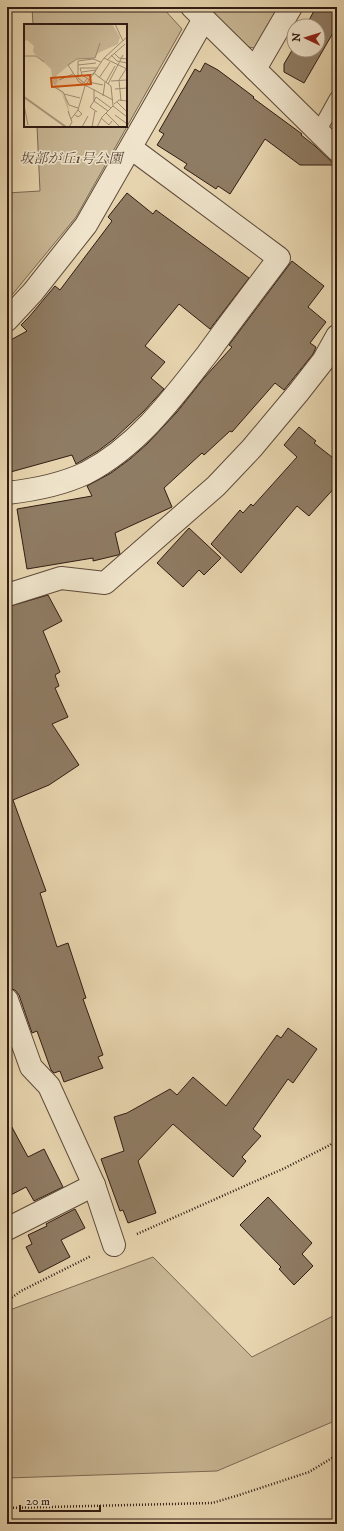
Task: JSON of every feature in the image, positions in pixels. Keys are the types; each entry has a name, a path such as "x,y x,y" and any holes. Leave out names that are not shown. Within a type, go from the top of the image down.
{"street":[{"path":"255,69 291,7"},
{"path":"7,320 33,292 86,225 131,148 198,13 337,150"},
{"path":"7,493 32,490 64,482 85,473 126,447 172,400 279,258 131,148"},
{"path":"7,595 61,578 105,583 216,486 252,448 298,393 323,360 337,336"},
{"path":"7,1000 31,1067 48,1086 94,1185 114,1245"},
{"path":"7,1229 94,1185"}],"lane":[{"path":"318,132 337,98"}],"path":[{"path":"7,1301 21,1291 114,1245 285,1168 330,1145 337,1139"},
{"path":"7,1508 212,1503 309,1472 337,1455"}],"green space":[{"name":"坂部が丘1号公園","path":"32,7 162,7 182,29 127,127 127,24 33,24"},
{"path":"208,7 279,7 255,48 248,47"},
{"name":"坂部が丘1号公園","path":"37,127 127,127 76,217 7,301 7,193 40,191"},
{"path":"153,1257 252,1357 337,1314 337,1420 217,1471 7,1478 7,1311"}],"building":[{"path":"316,7 337,7 337,26 326,45 326,18 310,18"},
{"path":"288,58 318,58 304,83 284,72 284,64"},
{"path":"205,63 218,70 302,134 301,135 335,165 300,165 265,139 230,194 218,186 216,189 184,168 187,164 157,145 164,134 159,131 195,69 200,72"},
{"path":"127,193 153,214 156,210 249,278 210,329 179,304 145,346 165,362 151,378 164,389 144,411 114,439 98,451 76,464 72,455 7,473 7,342 27,331 21,325 55,286 60,290 112,221 108,217"},
{"path":"292,261 324,286 308,307 326,322 310,343 316,347 313,354 284,390 275,383 232,432 230,431 204,455 202,453 164,488 172,507 115,533 120,554 93,561 93,558 27,569 17,509 92,496 87,486 111,473 130,459 147,444 177,412 204,378 232,347 229,345"},
{"path":"299,427 316,441 314,443 337,461 337,485 309,516 297,506 241,573 211,544 240,510 243,513 251,504 253,506 297,457 284,445"},
{"path":"189,528 221,558 204,575 199,570 183,587 157,563"},
{"path":"48,595 62,621 43,631 60,672 55,675 59,686 55,688 68,717 52,724 79,765 49,785 13,800 46,891 40,893 57,947 68,943 86,998 83,999 103,1055 98,1057 103,1068 64,1082 60,1071 54,1073 51,1070 37,1031 32,1033 19,995 15,990 7,988 7,607"},
{"path":"288,1028 317,1049 293,1083 288,1079 253,1129 261,1136 242,1157 246,1161 233,1177 173,1124 138,1161 156,1213 128,1223 123,1210 120,1211 101,1159 124,1151 114,1117 127,1113 170,1089 177,1095 193,1077 226,1106 277,1035 281,1038"},
{"path":"7,1118 28,1157 44,1149 63,1187 34,1201 26,1187 7,1197"},
{"path":"268,1197 312,1243 302,1254 313,1266 294,1285 279,1269 281,1267 240,1225"},
{"path":"75,1209 85,1228 61,1240 70,1257 39,1273 26,1247 32,1244 28,1235 47,1226 46,1224"}]}
